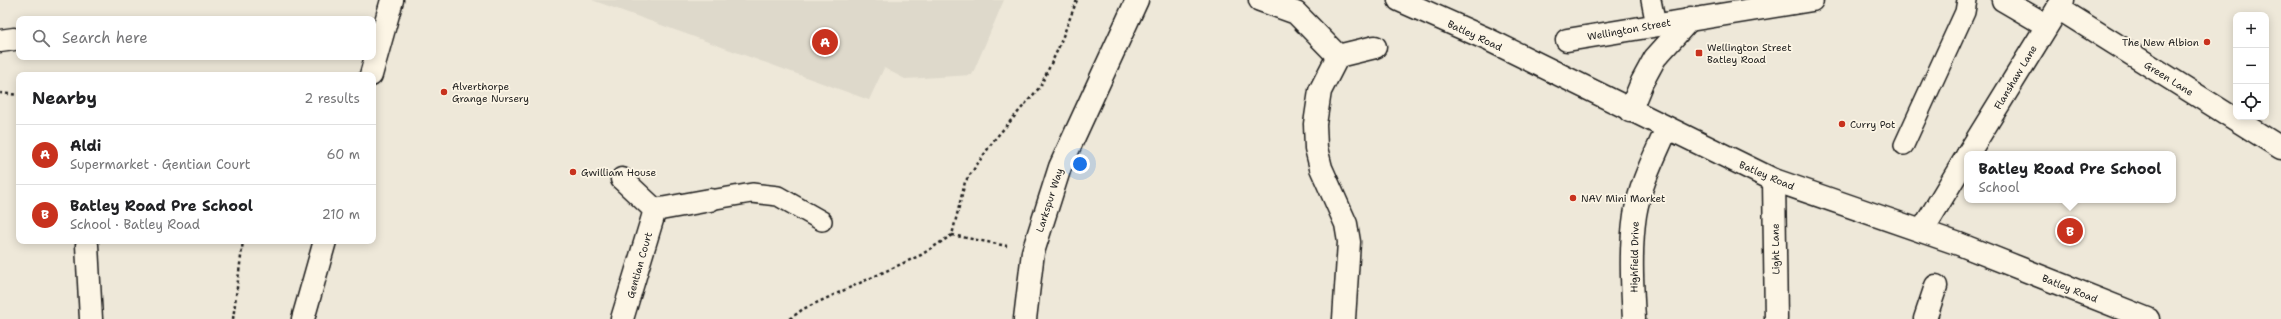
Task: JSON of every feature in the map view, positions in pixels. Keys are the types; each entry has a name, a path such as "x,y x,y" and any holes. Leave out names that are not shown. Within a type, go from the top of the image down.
{"street":[{"path":"376,57 392,0"},
{"name":"Larkspur Way","path":"1025,319 1033,252 1060,167 1137,0"},
{"path":"1260,0 1296,13 1338,56"},
{"name":"Batley Road","path":"1399,0 1487,40 1774,180 1959,244 2148,319"},
{"name":"Wellington Street","path":"1567,40 1691,18 1812,0"},
{"path":"2003,0 2056,11"},
{"name":"Green Lane","path":"2056,11 2281,148"},
{"name":"Flanshaw Lane","path":"1970,151 2056,11"},
{"name":"Wellington Street","path":"1630,111 1642,82 1655,58 1691,18"},
{"path":"1344,319 1350,242 1346,224 1321,168 1316,148 1315,124 1320,91 1338,56 1375,47"},
{"path":"372,72 375,60"},
{"name":"Highfield Drive","path":"1634,319 1632,260 1636,214 1645,178 1667,128"},
{"name":"Flanshaw Lane","path":"1922,231 1964,162"},
{"path":"622,179 655,210 710,200"},
{"name":"Light Lane","path":"1774,180 1776,319"},
{"name":"Gentian Court","path":"622,319 655,210"},
{"path":"85,244 91,319"},
{"path":"303,319 324,244"},
{"path":"1925,319 1936,286"}],"lane":[{"path":"1651,0 1656,25"},
{"path":"1904,145 1965,12 1967,0"},
{"path":"710,200 752,193 778,196 822,221"}],"path":[{"path":"952,235 965,182 994,140 1040,87 1058,49 1077,0"},
{"path":"0,93 16,95"},
{"path":"790,319 803,309 921,254 952,235 1033,252"},
{"path":"232,319 243,244"}],"shaded area":[{"path":"592,0 1004,0 972,75 905,79 884,68 869,100"}],"place":[{"name":"Aldi","path":"825,42"},
{"name":"The New Albion","path":"2207,42"},
{"name":"Wellington Street Batley Road","path":"1699,53"},
{"name":"Alverthorpe Grange Nursery","path":"444,92"},
{"name":"Curry Pot","path":"1842,124"},
{"name":"Gwilliam House","path":"573,172"},
{"name":"NAV Mini Market","path":"1573,198"},
{"name":"Batley Road Pre School","path":"2070,231"}]}
